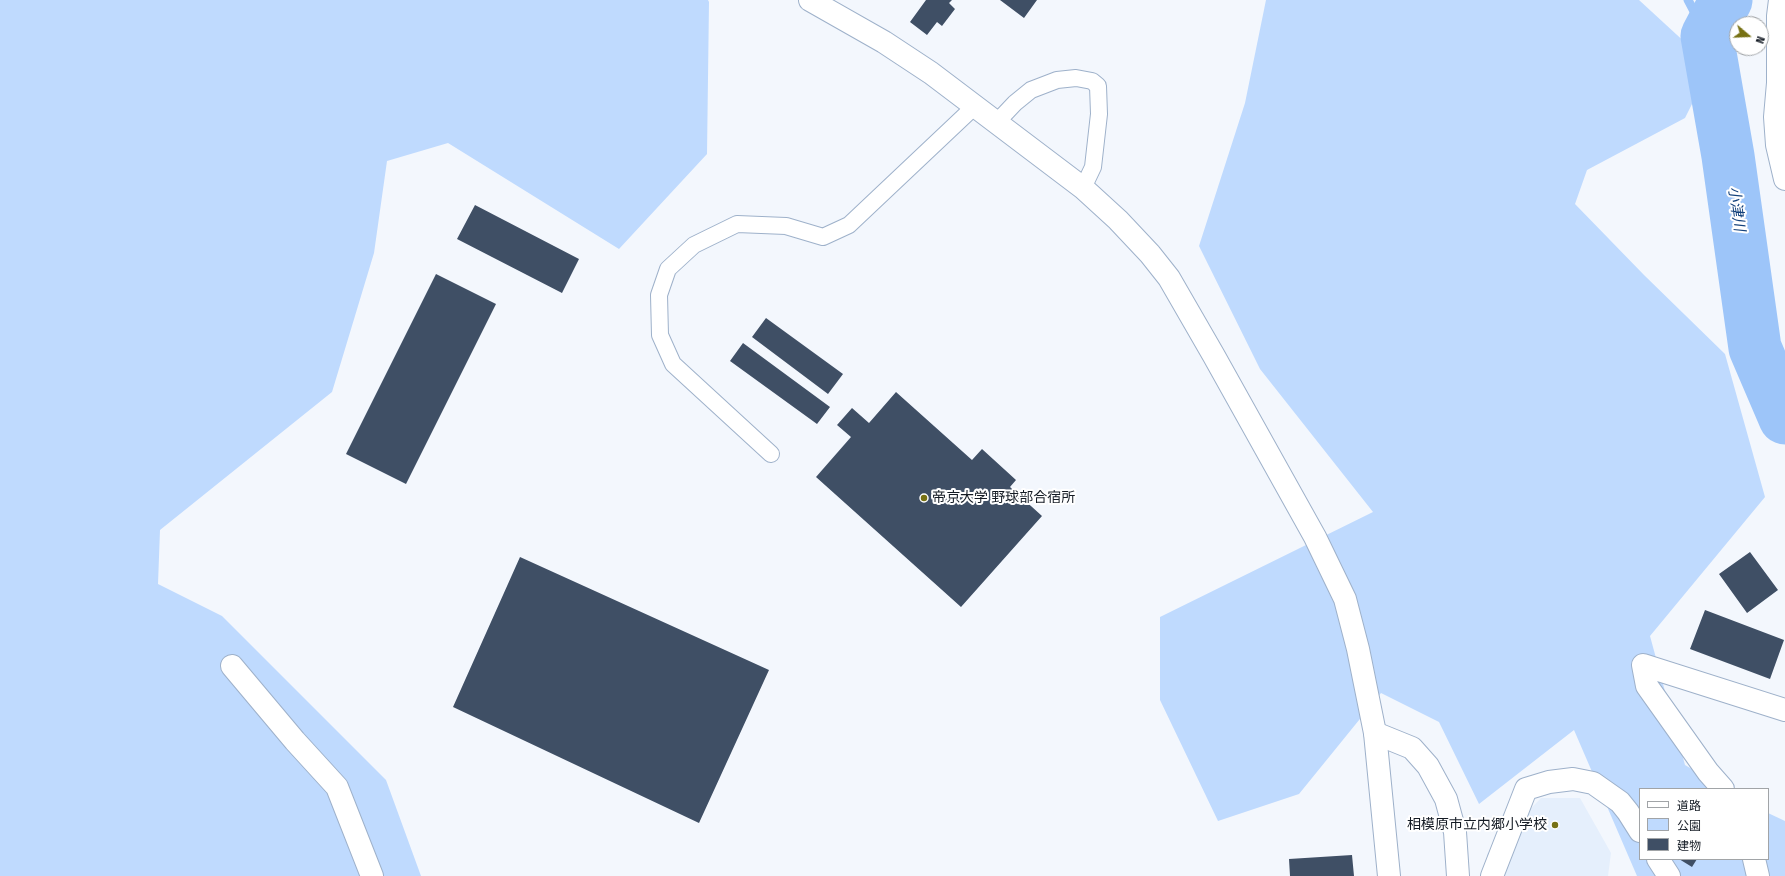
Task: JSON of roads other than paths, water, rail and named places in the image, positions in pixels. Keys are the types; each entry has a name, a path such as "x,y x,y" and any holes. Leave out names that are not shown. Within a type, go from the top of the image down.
{"street":[{"path":"810,0 884,42 975,106 1083,188 1118,220 1150,254 1169,278 1211,349 1315,537 1345,599 1358,649 1375,733 1389,876"},
{"path":"1780,0 1778,16 1778,82 1775,117 1777,145 1785,179"},
{"path":"1722,788 1708,772 1647,686 1643,665 1785,710"},
{"path":"232,666 337,787 372,876"},
{"path":"1375,733 1412,748 1428,766 1446,800 1455,832 1458,876"},
{"path":"1492,876 1526,789 1549,782 1572,778 1593,783 1620,802 1639,829"},
{"path":"1659,860 1669,876"},
{"path":"1754,860 1758,876"}],"lane":[{"path":"996,122 1015,103 1031,90 1057,80 1076,78 1092,81 1098,86 1099,114 1094,167 1083,188"},
{"path":"771,454 673,364 660,335 659,295 668,269 694,245 737,224 786,226 823,237 849,225 975,106"}],"waterway":[{"path":"1688,0 1707,36"},
{"name":"小津川","path":"1726,0 1707,36 1728,156 1755,348 1785,418"}],"place":[{"name":"帝京大学 野球部合宿所","path":"924,498"},
{"name":"相模原市立内郷小学校","path":"1555,825"}]}
